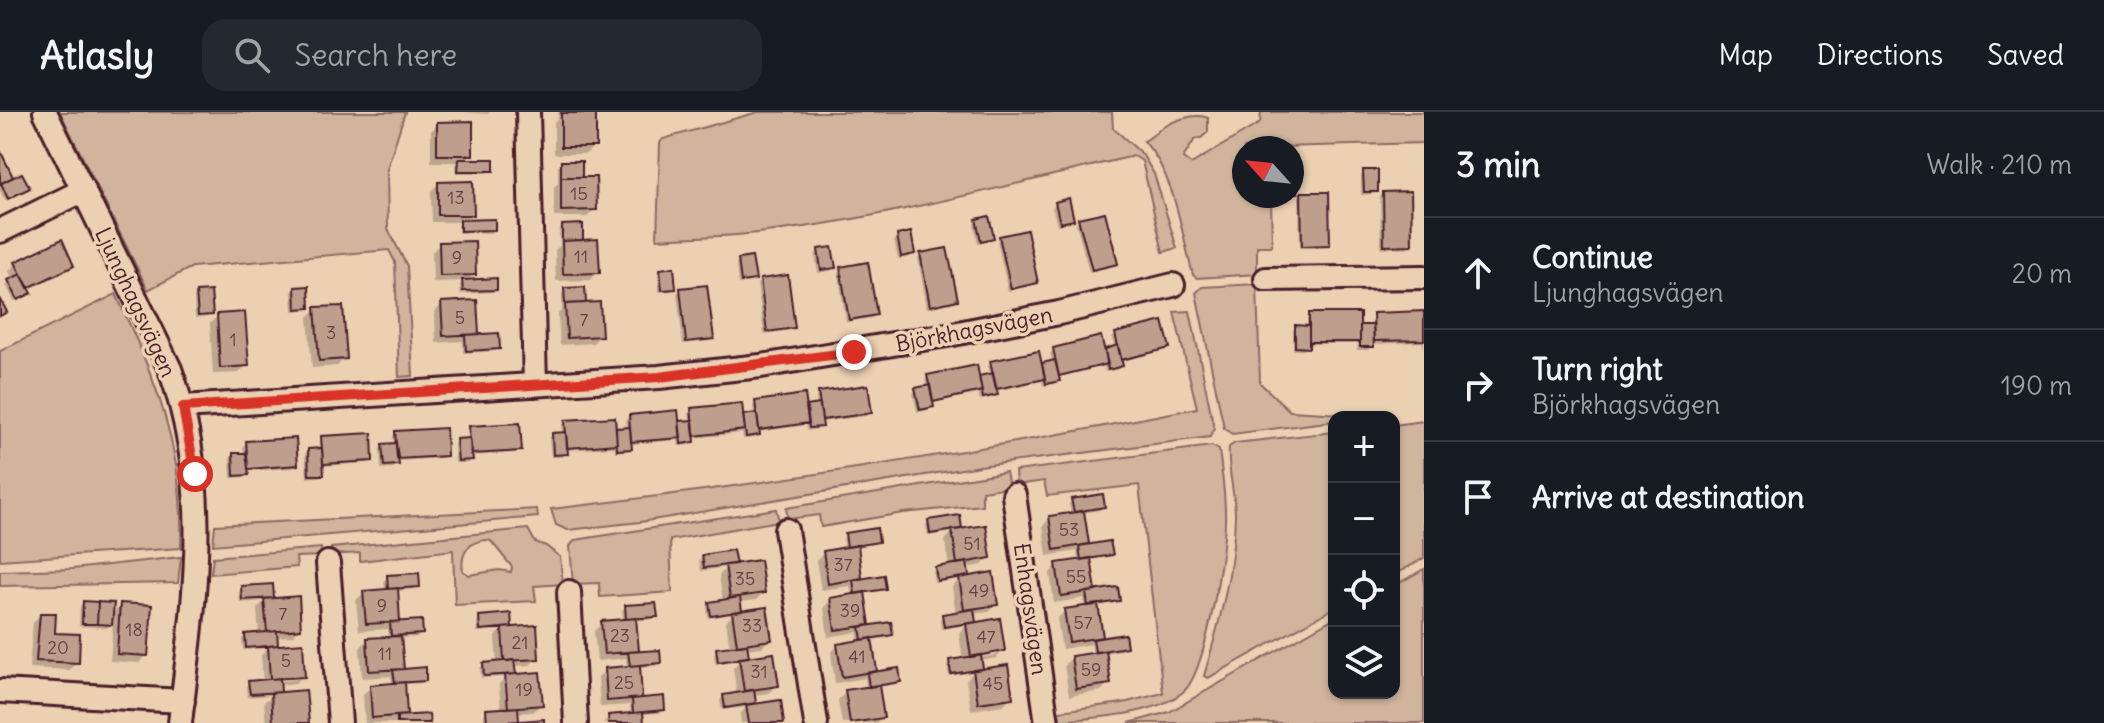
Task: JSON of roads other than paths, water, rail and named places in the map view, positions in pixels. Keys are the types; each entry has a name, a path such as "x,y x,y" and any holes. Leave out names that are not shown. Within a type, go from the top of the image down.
{"street":[{"name":"Ljunghagsvägen","path":"0,691 182,712 197,552 195,474 183,407 170,369 45,112"},
{"path":"528,112 535,385"},
{"path":"0,231 84,190"},
{"path":"1266,279 1424,277"},
{"name":"Björkhagsvägen","path":"183,407 659,377 854,352 1059,313 1173,285"},
{"name":"Enhagsvägen","path":"1014,495 1047,723"},
{"path":"786,530 816,723"},
{"path":"328,563 340,723"},
{"path":"569,592 576,723"}]}
